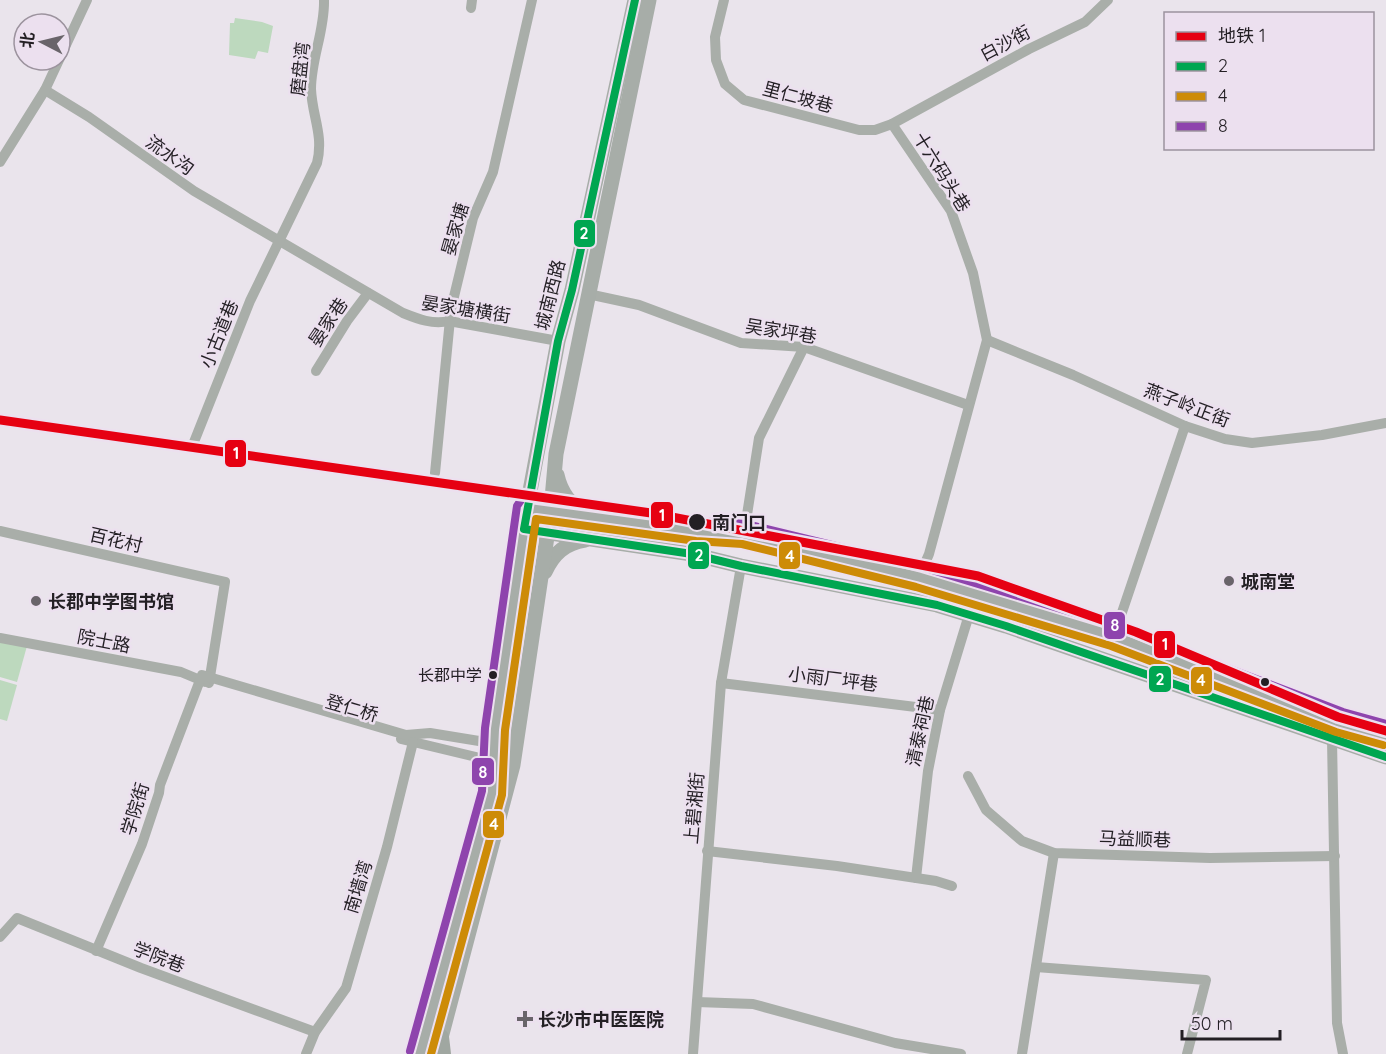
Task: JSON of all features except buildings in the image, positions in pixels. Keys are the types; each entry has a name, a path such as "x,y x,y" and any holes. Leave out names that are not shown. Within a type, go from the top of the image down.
{"main road":[{"name":"城南西路","path":"420,1054 489,803 494,768 495,729 527,507 558,341 572,290 635,0"},
{"name":"城南西路","path":"440,1048 513,765 548,533 556,454 649,0"},
{"path":"556,454 557,477 562,492 575,506 595,516"},
{"path":"527,507 697,531 744,534 919,577 1114,636 1340,722 1386,735"},
{"path":"524,529 692,554 741,566 926,602 969,614 1386,757"},
{"path":"540,586 546,569 557,553 571,543 590,539"}],"street":[{"path":"0,162 45,90 87,0"},
{"name":"磨盘湾","path":"281,240 320,153 320,135 311,88 323,25 324,0"},
{"name":"晏家塘","path":"435,473 449,321 473,218 493,172 532,0"},
{"name":"里仁坡巷","path":"724,0 716,37 716,60 725,84 744,100 859,130 875,130 892,124 913,111"},
{"name":"白沙街","path":"913,111 1085,22 1108,0"},
{"name":"流水沟","path":"45,90 89,117 195,191 281,240"},
{"name":"十六码头巷","path":"892,124 951,211 973,273 987,340"},
{"name":"晏家塘横街","path":"281,240 368,293 418,319 438,324 449,321 558,341"},
{"name":"小古道巷","path":"194,442 250,301 281,240"},
{"name":"晏家巷","path":"316,371 347,321 368,293"},
{"name":"吴家坪巷","path":"588,294 639,305 741,343 804,347 968,405"},
{"path":"919,577 929,554 987,340"},
{"name":"燕子岭正街","path":"987,340 1073,375 1185,426 1225,439 1252,443 1322,435 1386,423"},
{"path":"744,534 759,438 804,347"},
{"path":"1114,636 1185,426"},
{"name":"百花村","path":"0,531 225,582"},
{"name":"上碧湘街","path":"693,1054 721,682 741,566"},
{"name":"学院街","path":"96,951 142,844 160,785 205,679 225,582"},
{"name":"清泰祠巷","path":"916,878 928,771 940,710 975,595"},
{"path":"0,638 181,672 205,679"},
{"name":"登仁桥","path":"205,679 406,735 430,733 479,741 485,739 495,729"},
{"name":"登仁桥","path":"205,679 413,742 483,759 494,768"},
{"name":"小雨厂坪巷","path":"721,682 940,710"},
{"path":"1332,739 1336,1023 1343,1054"},
{"name":"南墙湾","path":"306,1054 315,1032 346,988 387,847 413,742"},
{"name":"马益顺巷","path":"968,776 986,810 1022,841 1054,853 1210,858 1335,856"},
{"path":"707,851 837,866 952,886"},
{"path":"1022,1054 1054,853"},
{"name":"学院巷","path":"0,937 17,918 96,951 315,1032"},
{"path":"1036,967 1206,980 1187,1054"},
{"path":"697,1002 753,1004 895,1043 962,1054"}],"green space":[{"path":"235,18 273,26 268,53 258,51 255,59 229,55 230,23 234,23"},
{"path":"0,640 27,646 17,682 0,677"},
{"path":"0,680 17,685 7,721 0,719"}],"metro line":[{"name":"1","path":"0,420 651,513 978,576 1136,632 1338,717 1386,731"}],"transit line":[{"name":"2","path":"635,0 572,290 558,341 524,529 692,554 937,605 1006,626 1386,757"},
{"name":"8","path":"410,1051 482,791 485,728 517,506 523,497 698,521 746,524 922,567 1117,626 1343,712 1386,724"},
{"name":"4","path":"431,1054 502,795 505,730 536,519 696,541 742,544 916,587 1111,646 1336,732 1383,745"}],"place":[{"name":"南门口","path":"697,522"},
{"name":"城南堂","path":"1229,581"},
{"name":"长郡中学图书馆","path":"36,601"},
{"name":"长郡中学","path":"493,675"},
{"name":"长沙市中医医院","path":"525,1019"}]}
